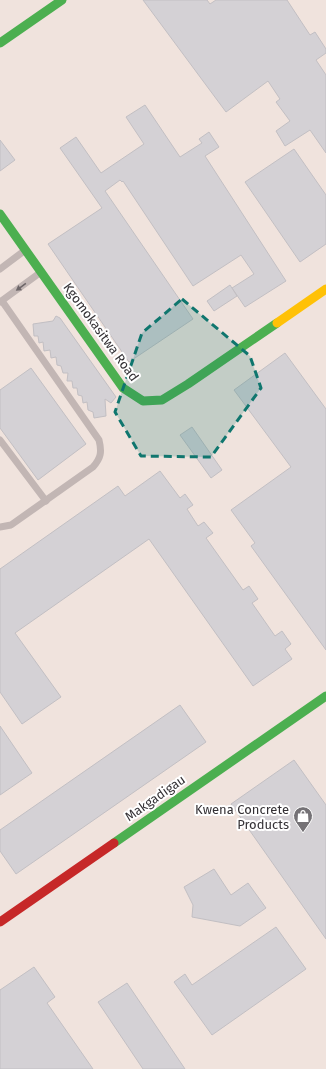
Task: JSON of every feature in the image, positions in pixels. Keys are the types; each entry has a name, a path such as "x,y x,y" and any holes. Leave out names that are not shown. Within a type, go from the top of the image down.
{"street":[{"path":"0,43 62,0"},
{"name":"Kgomokasitwa Road","path":"0,214 123,388 143,401 162,400 182,388 326,289"},
{"name":"Makgadigau","path":"0,922 227,763 326,696"}],"lane":[{"path":"0,269 25,250"},
{"path":"0,527 11,525 93,467 98,461 101,450 99,440 1,301 41,272"},
{"path":"0,440 46,500"}],"highlighted area":[{"path":"182,299 250,356 261,388 211,457 141,456 115,412 142,333"}],"shaded area":[{"path":"0,0 326,0 326,1069 0,1069"}],"building":[{"path":"143,0 207,0 210,4 216,0 287,0 310,35 315,32 326,49 326,53 316,60 326,75 326,153 310,130 285,146 276,131 290,121 276,102 280,99 268,81 226,112"},
{"path":"145,105 180,157 202,143 199,139 209,132 219,147 205,156 286,281 245,307 232,288 254,274 241,255 193,286 123,181 122,182 120,180 105,191 193,319 129,362 48,244 102,208 60,148 76,137 101,173 144,144 126,117"},
{"path":"0,140 15,160 0,171"},
{"path":"294,149 326,195 326,244 300,262 245,182"},
{"path":"230,285 237,296 214,311 207,301"},
{"path":"56,316 60,318 116,397 111,403 105,399 106,416 94,418 93,412 88,410 87,402 83,403 82,396 78,395 77,388 73,388 72,381 67,381 68,373 63,373 61,366 57,365 56,357 51,358 50,350 44,351 43,342 39,343 38,336 34,336 33,324 53,321"},
{"path":"285,353 326,409 326,650 251,546 255,543 231,510 291,467 234,390"},
{"path":"31,368 86,444 38,480 0,428 0,390"},
{"path":"192,427 222,470 211,478 180,435"},
{"path":"160,471 180,498 185,494 193,505 187,509 198,526 204,522 213,533 206,538 243,590 249,586 258,599 252,603 275,636 282,631 291,644 285,649 292,659 253,686 149,539 15,633 61,697 22,724 0,692 0,569 118,486 125,496"},
{"path":"180,705 206,742 16,874 0,851 0,830"},
{"path":"0,726 32,773 0,795"},
{"path":"294,760 326,805 326,939 231,804"},
{"path":"214,869 231,895 248,883 266,908 240,926 192,917 193,905 184,887"},
{"path":"276,927 306,969 212,1035 174,982 185,974 192,985"},
{"path":"34,967 55,997 47,1003 93,1069 0,1069 0,990"},
{"path":"127,983 185,1069 143,1069 98,1002"}],"traffic: fast":[{"path":"0,43 62,0"},
{"path":"0,214 123,388 143,401 162,400 277,323"},
{"path":"114,843 326,696"}],"traffic: slow":[{"path":"277,323 326,289"}],"traffic: jam":[{"path":"0,922 114,843"}],"place":[{"name":"Kwena Concrete Products","path":"303,833"}]}
